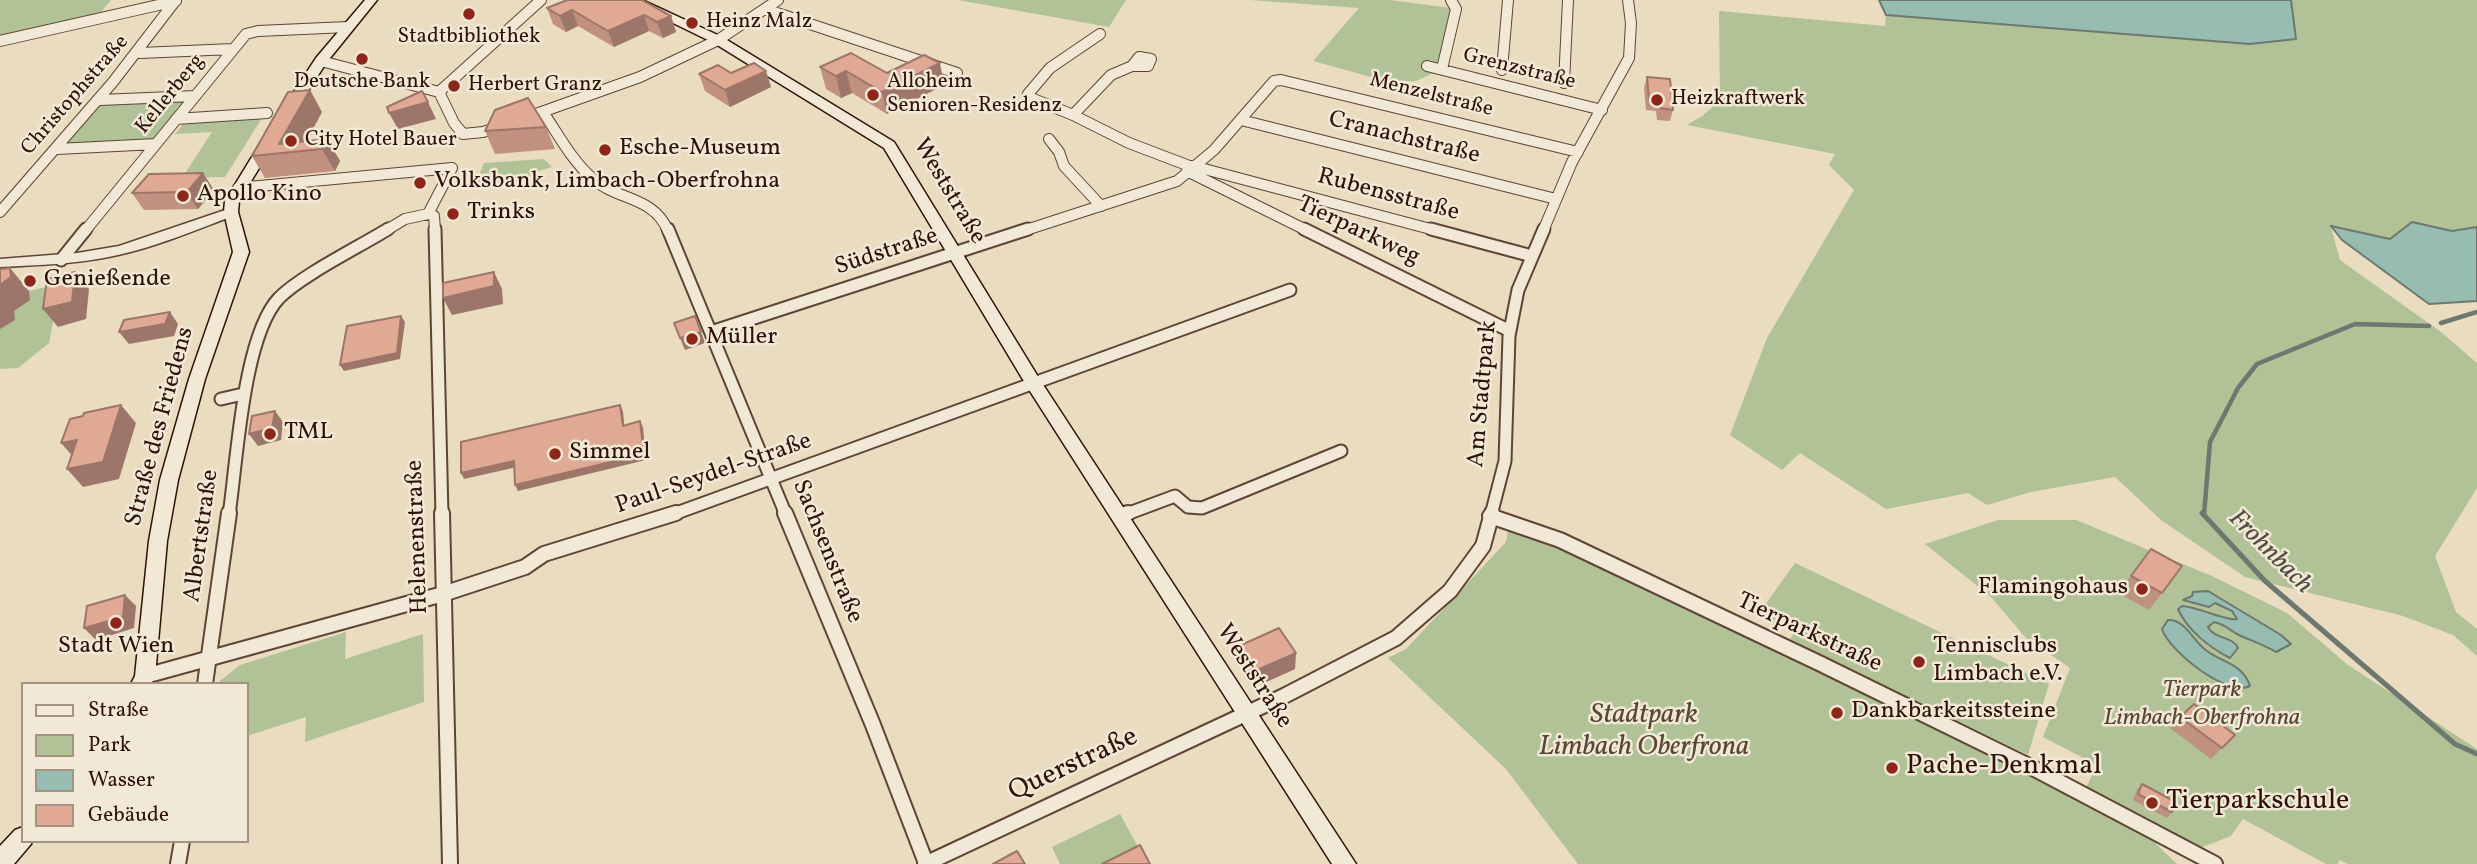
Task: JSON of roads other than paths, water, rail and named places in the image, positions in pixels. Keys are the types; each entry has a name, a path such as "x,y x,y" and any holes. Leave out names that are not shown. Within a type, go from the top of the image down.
{"main road":[{"name":"Straße des Friedens","path":"143,680 158,541 169,480 197,379 240,252 231,212 238,188 321,61 370,0"},
{"name":"Weststraße","path":"632,0 718,40 889,145 1034,384 1345,864"},
{"path":"0,863 21,839"}],"street":[{"path":"439,92 459,76 495,38 541,0"},
{"path":"530,116 640,76 718,40 778,0"},
{"path":"1442,69 1456,9 1451,0"},
{"path":"1502,70 1508,0"},
{"path":"1564,83 1568,0"},
{"name":"Am Stadtpark","path":"1246,715 1396,638 1450,591 1483,546 1504,461 1510,331 1518,290 1578,152 1629,58 1631,23 1628,0"},
{"path":"0,41 176,1"},
{"name":"Christophstraße","path":"0,212 100,100 140,52 176,1"},
{"path":"765,9 957,73"},
{"name":"Kellerberg","path":"61,260 246,34 255,31 348,27"},
{"path":"1100,34 1072,50 1035,83 1028,94 1031,98 1129,143 1168,156 1191,168"},
{"path":"140,52 233,49"},
{"path":"321,61 439,92 461,134 471,136 504,125"},
{"path":"1073,115 1088,103 1110,76 1132,66"},
{"name":"Grenzstraße","path":"1427,66 1602,110"},
{"name":"Menzelstraße","path":"1274,81 1288,80 1578,152"},
{"name":"Südstraße","path":"711,332 1177,181 1214,150 1274,81"},
{"path":"100,100 195,96"},
{"name":"Sachsenstraße","path":"543,112 589,177 606,188 638,199 658,213 669,230 773,480 925,864"},
{"path":"176,119 267,113"},
{"name":"Cranachstraße","path":"1241,120 1556,200"},
{"path":"1049,139 1059,152 1064,166 1101,206"},
{"path":"57,149 156,144"},
{"path":"238,188 452,168 428,214"},
{"name":"Rubensstraße","path":"1191,168 1532,256"},
{"name":"Tierparkweg","path":"1191,168 1510,331"},
{"path":"0,263 61,260 105,254 145,243 231,212"},
{"name":"Albertstraße","path":"205,682 244,410 243,394 264,325 278,299 297,284 405,219 428,214"},
{"name":"Helenenstraße","path":"428,214 434,216 435,220 450,864"},
{"name":"Paul-Seydel-Straße","path":"143,680 443,594 526,567 544,554 650,522 773,480 1290,290"},
{"path":"221,399 243,394"},
{"path":"1120,516 1175,496 1188,507 1202,508 1341,451"},
{"name":"Tierparkstraße","path":"1490,516 1560,540 1821,664 2044,774 2215,864"},
{"name":"Querstraße","path":"925,864 1246,715"},
{"path":"178,864 181,843"}],"water":[{"path":"1879,0 2291,0 2296,39 2250,44 1886,15"},
{"path":"2412,222 2452,231 2477,227 2477,301 2429,304 2342,240 2331,226 2390,239"},
{"path":"2208,591 2281,635 2291,644 2276,652 2214,622 2208,627 2211,631 2232,641 2238,648 2230,658 2215,649 2193,631 2178,609 2182,606 2189,607 2237,619 2232,611 2215,603 2209,607 2183,600 2192,596 2193,592"},
{"path":"2168,620 2180,623 2207,651 2238,668 2250,686 2240,688 2228,685 2214,679 2187,660 2162,629"}],"waterway":[{"name":"Frohnbach","path":"2441,323 2477,312"},
{"name":"Frohnbach","path":"2204,515 2210,442 2238,388 2257,364 2355,324 2429,326"},
{"name":"Frohnbach","path":"2202,513 2265,581 2455,744 2477,754"}],"place":[{"name":"Stadtbibliothek","path":"469,14"},
{"name":"Heinz Malz","path":"692,23"},
{"name":"Deutsche Bank","path":"362,59"},
{"name":"Herbert Granz","path":"454,86"},
{"name":"Alloheim Senioren-Residenz","path":"873,95"},
{"name":"Heizkraftwerk","path":"1657,100"},
{"name":"City Hotel Bauer","path":"291,141"},
{"name":"Esche-Museum","path":"605,150"},
{"name":"Volksbank, Limbach-Oberfrohna","path":"420,183"},
{"name":"Apollo Kino","path":"183,196"},
{"name":"Trinks","path":"453,214"},
{"name":"Genießende","path":"30,281"},
{"name":"Müller","path":"692,339"},
{"name":"TML","path":"270,434"},
{"name":"Simmel","path":"555,454"},
{"name":"Flamingohaus","path":"2142,589"},
{"name":"Stadt Wien","path":"116,623"},
{"name":"Tennisclubs Limbach e.V.","path":"1919,662"},
{"name":"Dankbarkeitssteine","path":"1837,713"},
{"name":"Pache-Denkmal","path":"1892,768"},
{"name":"Tierparkschule","path":"2152,803"}],"park label":[{"name":"Tierpark Limbach-Oberfrohna","path":"2202,706"},
{"name":"Stadtpark Limbach Oberfrona","path":"1644,733"}]}
